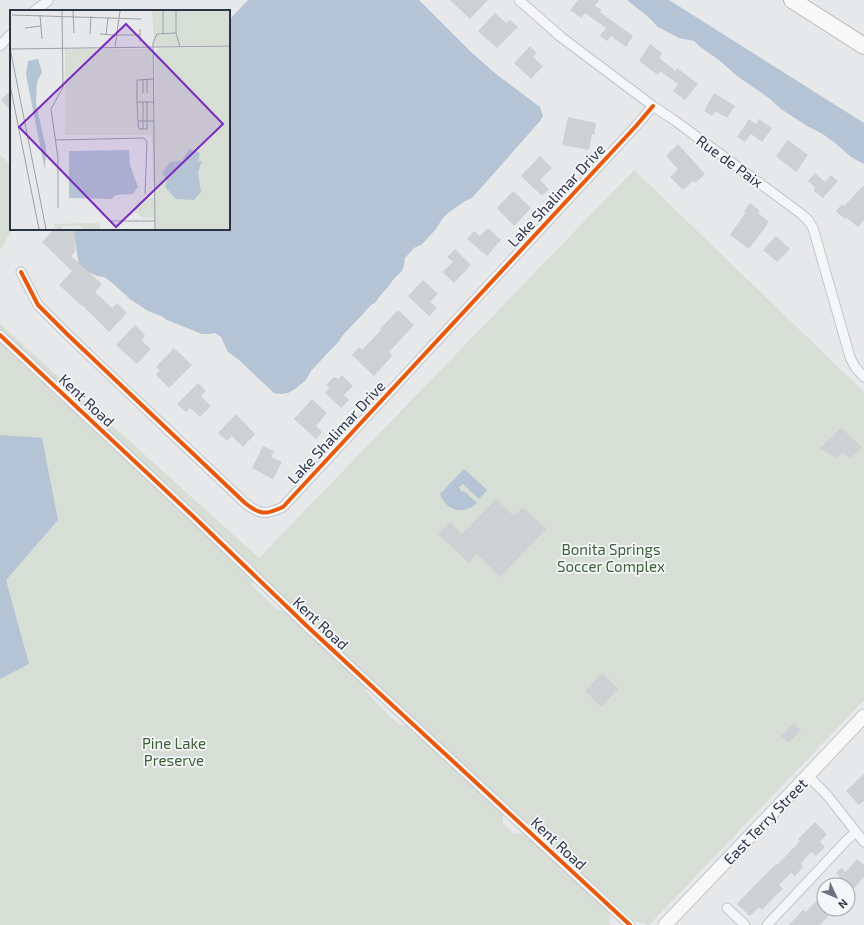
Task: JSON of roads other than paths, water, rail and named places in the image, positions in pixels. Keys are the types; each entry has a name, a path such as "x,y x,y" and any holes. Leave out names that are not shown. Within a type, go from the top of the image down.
{"highway":[{"path":"792,0 864,46"}],"street":[{"name":"Rue de Paix","path":"518,0 561,37 808,220 813,228 850,357 855,367 864,377"},
{"path":"35,10 48,1"},
{"path":"0,46 10,35"},
{"name":"Lake Shalimar Drive","path":"21,272 38,305 234,492 254,510 264,513 274,511 288,501 653,106"},
{"name":"Kent Road","path":"0,335 316,634 630,925"},
{"name":"East Terry Street","path":"664,925 864,716"},
{"path":"808,776 827,795 864,842"},
{"path":"767,925 856,832"},
{"path":"727,908 745,925"}],"water":[{"path":"248,0 419,0 471,52 496,74 540,107 543,116 472,198 448,213 426,240 421,245 414,248 405,258 402,271 375,303 371,305 343,335 311,371 306,380 288,393 274,393 239,360 228,352 221,337 215,333 202,334 148,311 130,299 104,277 97,276 84,270 79,265 73,230 230,230 230,19"},
{"path":"627,0 669,0 864,123 864,164 851,157 821,133 807,126 781,109 769,98 737,76 694,41 679,38 658,27"},
{"path":"0,435 42,438 58,520 6,580 29,664 0,679"},
{"path":"464,469 487,490 479,499 463,484 459,487 461,491 465,492 477,503 467,509 456,510 447,505 440,494"}],"park label":[{"name":"Bonita Springs Soccer Complex","path":"611,558"},
{"name":"Pine Lake Preserve","path":"174,752"}]}
